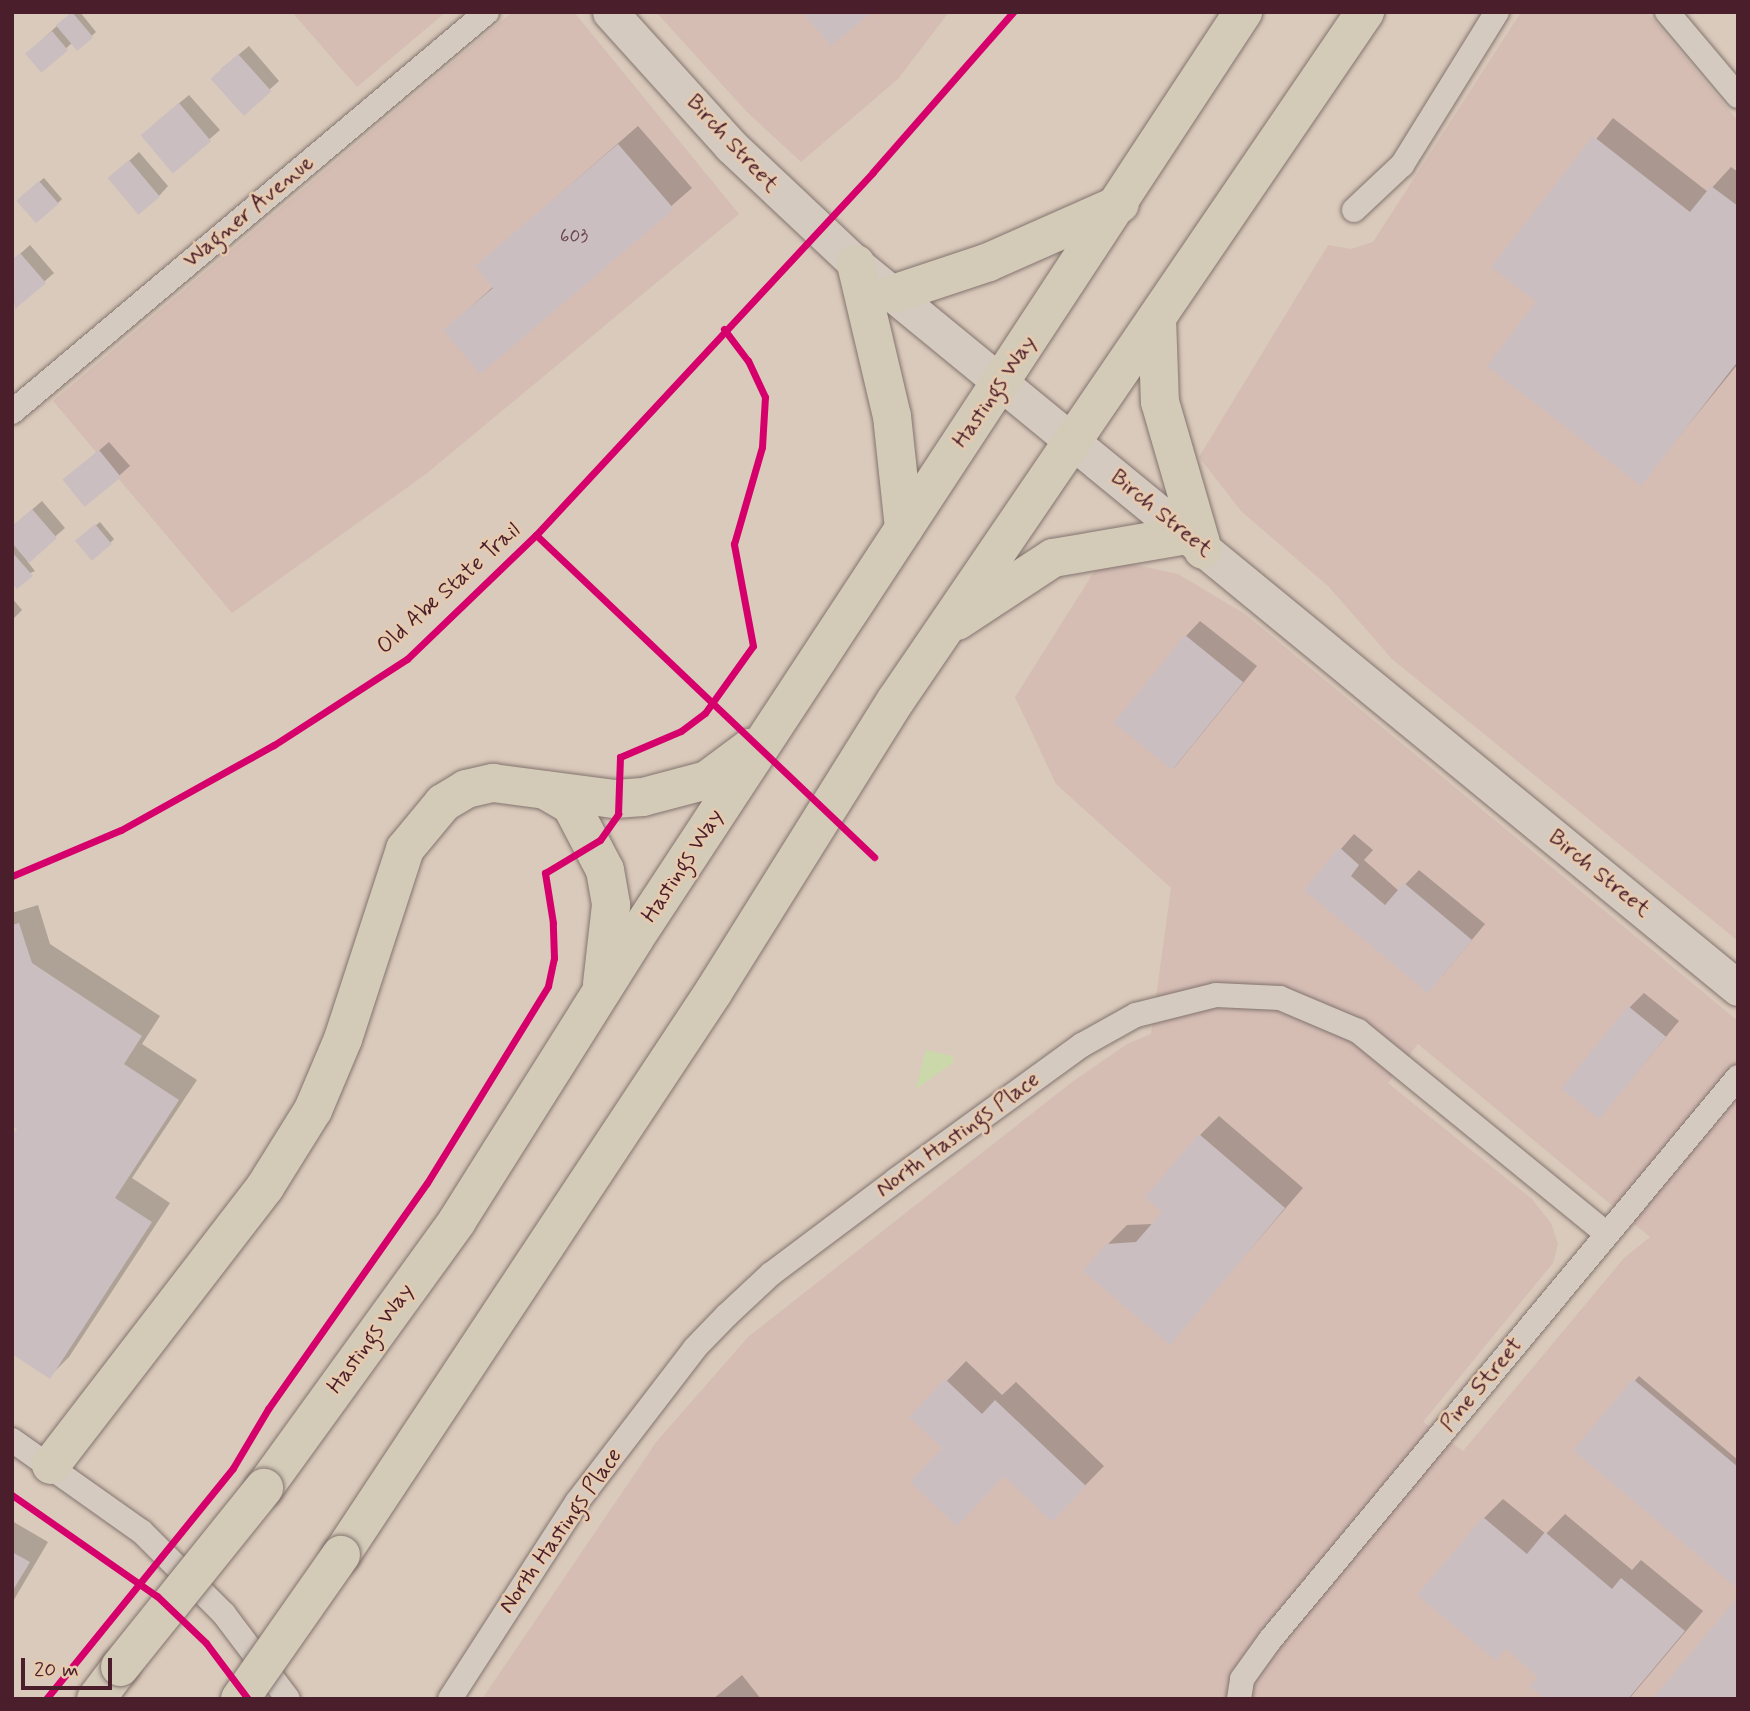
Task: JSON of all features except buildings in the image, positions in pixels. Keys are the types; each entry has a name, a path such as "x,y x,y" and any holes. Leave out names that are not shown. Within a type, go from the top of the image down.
{"main road":[{"name":"Birch Street","path":"610,12 731,146 856,264 1738,988"},
{"name":"Hastings Way","path":"96,1699 264,1488 457,1221 601,992 904,528 1120,204 1243,12"},
{"path":"240,1699 341,1555 714,991 943,630 1365,12"},
{"path":"893,294 989,262 1120,204"},
{"path":"856,264 892,416 904,528"},
{"path":"943,630 1053,558 1195,542 1160,402 1157,318"},
{"path":"51,1465 265,1187 313,1110 343,1039 405,849 443,803 466,789 493,783 615,799 708,780 778,722"},
{"path":"545,790 571,805 590,835 605,870 611,905 601,992"}],"street":[{"name":"Wagner Avenue","path":"12,412 487,12"},
{"path":"1354,210 1402,165 1497,12"},
{"path":"1667,12 1738,96"},
{"name":"North Hastings Place","path":"450,1699 577,1502 695,1348 727,1315 771,1274 906,1173 1082,1045 1136,1015 1216,995 1280,998 1358,1031 1607,1234"},
{"name":"Pine Street","path":"1239,1699 1242,1679 1270,1640 1738,1077"},
{"path":"12,1440 51,1465 142,1532 224,1614 288,1699"}],"shaded area":[{"path":"292,12 446,12 357,87"},
{"path":"512,12 574,12 739,214 426,474 232,613 53,401"},
{"path":"656,12 949,12 898,79 801,162 747,112"},
{"path":"1521,12 1647,12 1738,121 1738,941 1392,659 1329,587 1241,511 1199,457 1328,245 1351,249 1373,242"},
{"path":"1132,564 1178,574 1245,614 1738,1021 1738,1699 482,1699 657,1441 748,1337 1072,1082 1127,1044 1151,1034 1171,888 1056,784 1015,697 1097,567","holes":["1418,1044 1650,1237 1624,1258 1463,1451 1423,1422 1553,1263 1558,1244 1551,1223 1532,1199 1388,1083"]}],"green space":[{"path":"926,1050 952,1056 954,1062 916,1089"}],"cycle path":[{"name":"Old Abe State Trail","path":"12,876 121,830 274,745 407,659 536,535 873,172 1013,12"},
{"path":"46,1699 233,1468 268,1409 427,1183 548,986 554,958 553,923 545,873 600,840 618,814 620,757 681,731 705,713 753,646 734,544 762,447 765,397 748,361 724,329"},
{"name":"Old Abe State Trail","path":"536,535 874,857"},
{"path":"12,1495 157,1596 206,1643 248,1699"}]}
